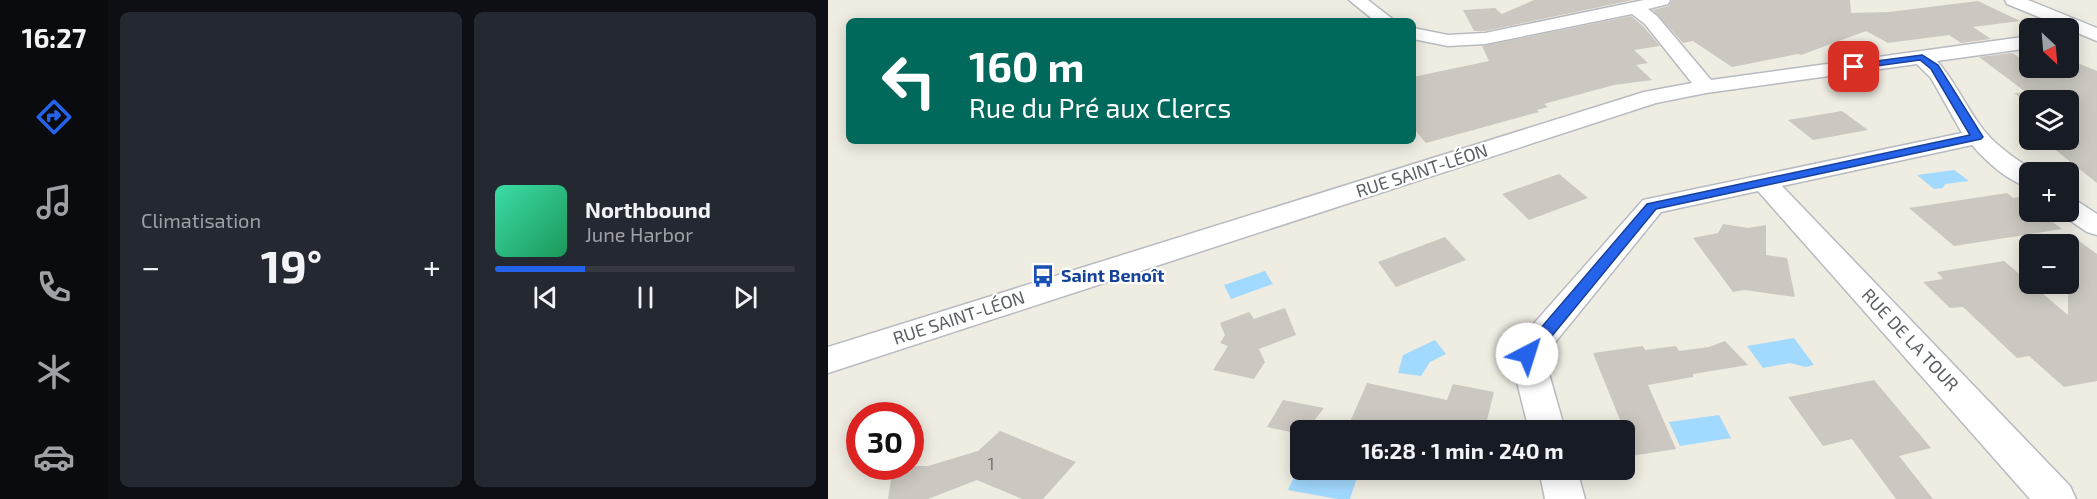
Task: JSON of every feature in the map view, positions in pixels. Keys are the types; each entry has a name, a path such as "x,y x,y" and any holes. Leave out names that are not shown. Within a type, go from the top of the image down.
{"street":[{"path":"1357,0 1382,18"},
{"path":"1416,34 1428,39 1474,40 1636,8 1662,0"},
{"path":"2013,0 2097,37"},
{"path":"1636,8 1651,20 1706,87"},
{"path":"2079,38 2097,37"},
{"name":"RUE SAINT-LÉON","path":"828,360 1652,97 1706,87 2019,44"},
{"path":"1922,57 1935,67 1977,137 2001,160 2019,172"},
{"path":"1544,420 1527,354 1652,206 1977,137"},
{"name":"RUE DE LA TOUR","path":"1764,182 2056,499"},
{"path":"2079,214 2097,226"},
{"path":"1561,480 1566,499"}],"water":[{"path":"1954,170 1969,181 1945,184 1943,188 1934,189 1917,175"},
{"path":"1265,271 1273,284 1231,299 1224,285"},
{"path":"1794,338 1814,365 1806,367 1790,363 1763,368 1747,346"},
{"path":"1435,340 1446,354 1430,362 1421,376 1398,373 1403,355"},
{"path":"1719,415 1731,438 1680,446 1669,422"},
{"path":"1292,480 1356,480 1350,499 1337,499 1288,490"}],"building":[{"path":"1534,0 1633,0 1485,31 1474,31 1463,10 1495,8 1502,14"},
{"path":"1672,0 1850,0 1851,13 1889,12 1978,1 2019,21 1973,27 1991,39 1961,43 1949,35 1888,43 1866,31 1801,55 1732,67 1693,41 1683,43 1653,10 1669,6"},
{"path":"1631,16 1660,46 1634,50 1648,63 1636,65 1652,80 1614,85 1544,104 1548,107 1537,110 1539,112 1426,143 1416,131 1416,76 1489,61 1482,46"},
{"path":"2012,53 2019,57 2019,78 2079,78 2079,64 2097,71 2097,183 2079,169 2079,162 2071,162 2056,150 2079,150 2079,90 2023,90 1979,57"},
{"path":"1842,111 1868,130 1813,140 1788,120"},
{"path":"1559,174 1588,198 1529,220 1502,194"},
{"path":"2007,193 2013,198 2019,197 2019,222 2053,222 2062,229 1954,246 1909,208"},
{"path":"1723,224 1748,228 1766,225 1766,255 1787,258 1795,297 1744,290 1733,292 1693,238 1718,233"},
{"path":"1445,237 1466,260 1396,287 1378,262"},
{"path":"2079,241 2097,254 2097,381 2064,387 2029,356 2017,358 1963,307 1950,308 1923,282 1943,279 1937,272 2004,261 2019,274 2019,294 2043,294 2068,315 2068,294 2079,294"},
{"path":"1285,308 1296,335 1259,349 1265,362 1254,379 1213,370 1228,346 1220,343 1225,335 1220,323 1249,312 1254,319"},
{"path":"1725,341 1748,365 1693,374 1693,377 1648,385 1676,449 1635,455 1635,420 1620,420 1593,353 1643,346 1645,350 1676,346 1679,351 1709,347"},
{"path":"1874,380 1931,448 1899,456 1933,499 1896,499 1852,439 1823,446 1788,397"},
{"path":"1367,383 1447,400 1453,384 1494,392 1487,420 1351,420"},
{"path":"1283,400 1324,408 1315,420 1290,420 1290,432 1267,427"},
{"path":"1000,431 1076,462 1043,499 1022,499 977,480 928,499 888,499 891,480 924,480 924,466 978,451"}],"place":[{"name":"Saint Benoît","path":"1043,276"}],"route":[{"path":"1527,354 1652,206 1977,137 1935,67 1922,57 1854,67"}]}
